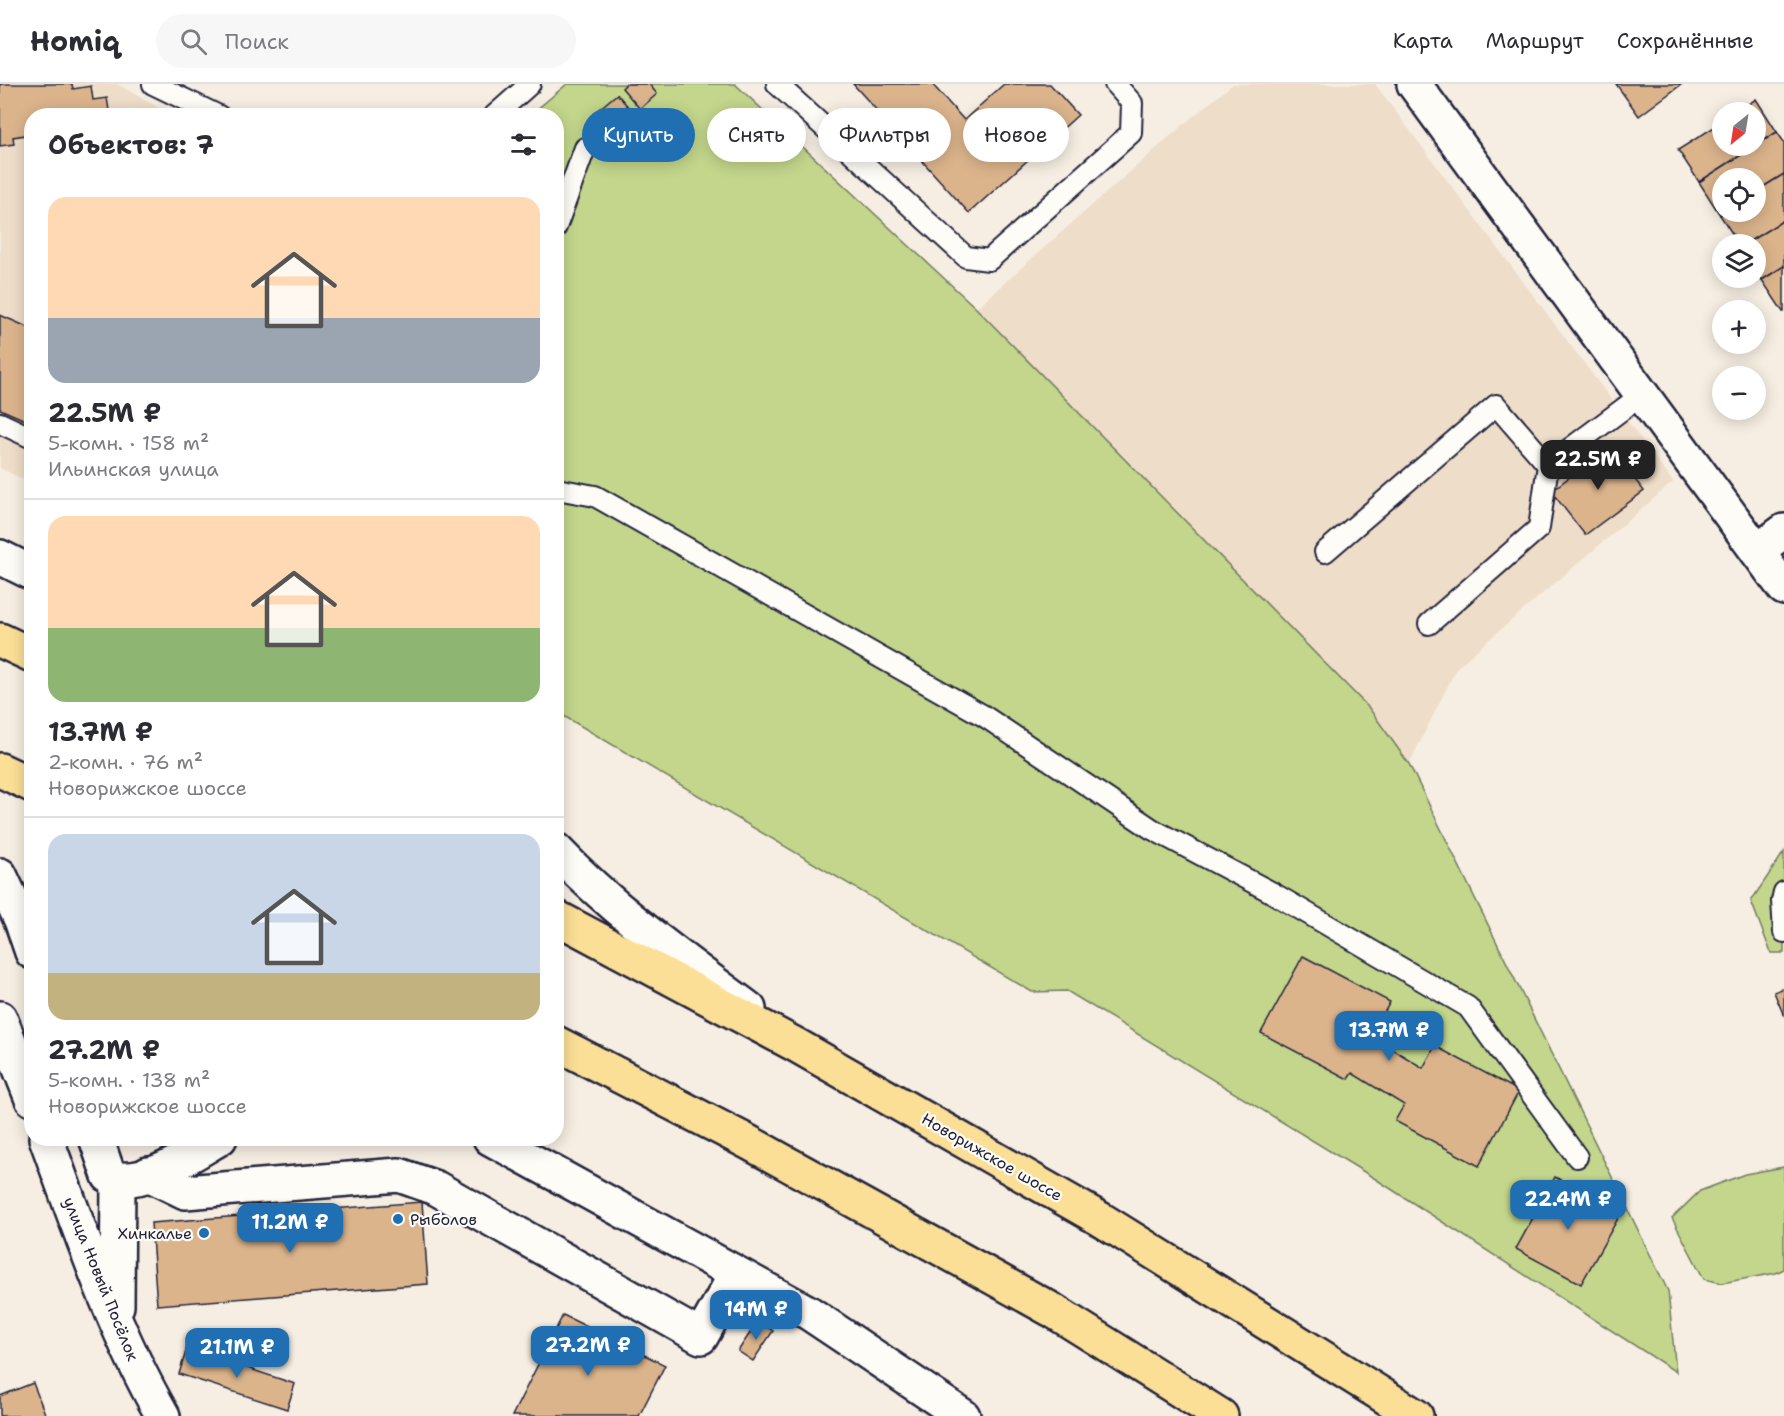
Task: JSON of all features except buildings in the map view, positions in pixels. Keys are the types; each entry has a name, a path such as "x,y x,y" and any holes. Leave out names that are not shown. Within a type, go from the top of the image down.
{"highway":[{"path":"0,640 24,651"},
{"path":"0,770 24,781"},
{"name":"Новорижское шоссе","path":"564,921 796,1045 1102,1220 1416,1416"},
{"path":"564,1047 748,1142 1052,1310 1221,1416"}],"street":[{"path":"1414,84 1784,588"},
{"path":"1758,551 1784,531"},
{"path":"0,557 24,569"},
{"path":"564,858 633,922 796,1045"},
{"path":"0,875 24,929"},
{"path":"0,1017 24,1078"},
{"name":"улица Новый Посёлок","path":"49,1146 81,1235 140,1376 163,1416"},
{"path":"99,1146 109,1176 133,1177 185,1192 399,1175 436,1188 700,1337 736,1274"},
{"path":"133,1177 172,1166 206,1146"},
{"path":"504,1146 809,1313 963,1416"},
{"path":"117,1320 133,1177"}],"lane":[{"path":"153,84 202,108"},
{"path":"503,108 530,84"},
{"path":"777,84 966,257 989,260 1131,133 1132,103 1115,84"},
{"path":"564,205 582,156"},
{"path":"1429,624 1539,528 1548,465 1643,394"},
{"path":"1325,552 1496,405 1548,465"},
{"path":"0,423 24,434"},
{"path":"564,490 595,496 984,716 1152,829 1271,892 1468,1007 1577,1157"},
{"path":"1784,892 1782,902 1784,932"}],"shaded area":[{"path":"0,84 117,84 159,108 24,108 24,480 0,468"},
{"path":"1233,84 1375,84 1673,482 1457,667 1409,764 1369,708 976,308 1184,124"}],"green space":[{"path":"567,84 735,84 761,108 707,108 707,162 806,162 806,150 976,308 1369,708 1409,764 1668,1291 1676,1372 1374,1178 1067,991 1032,992 564,716 564,108 538,108"},
{"path":"1784,852 1784,953 1771,953 1751,901"},
{"path":"1784,1167 1784,1269 1776,1273 1722,1283 1704,1279 1672,1218 1700,1191 1745,1174"}],"place":[{"name":"Рыболов","path":"398,1219"},
{"name":"Хинкалье","path":"204,1233"}]}
